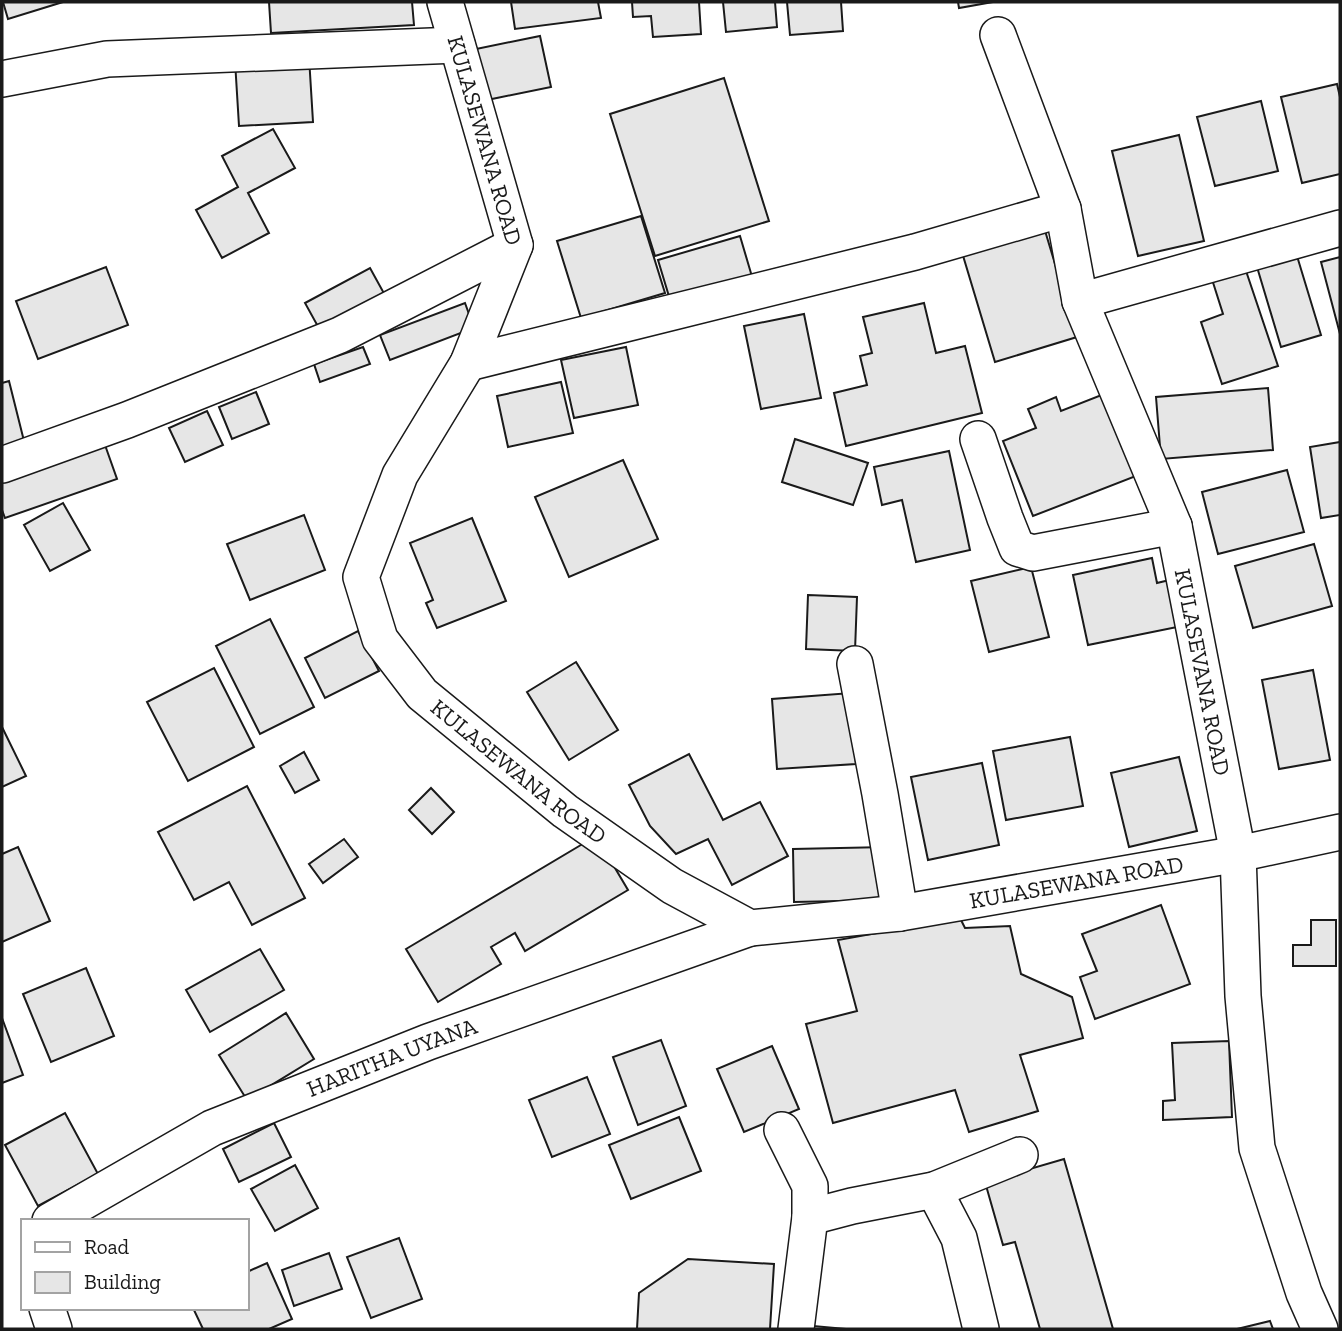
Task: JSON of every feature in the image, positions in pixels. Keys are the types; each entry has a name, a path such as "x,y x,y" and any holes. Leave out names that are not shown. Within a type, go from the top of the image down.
{"street":[{"name":"KULASEWANA ROAD","path":"445,2 515,245 468,363 400,475 361,577 380,639 422,694 565,811 673,886 750,928 900,913 1238,855 1340,831"},
{"name":"KULASEVANA ROAD","path":"998,35 1063,209 1080,301 1174,526 1238,855 1243,996 1257,1148 1304,1293 1320,1329"},
{"path":"2,79 107,60 457,45"},
{"path":"468,363 915,252 1063,209"},
{"path":"1080,301 1340,228"},
{"path":"2,465 127,420 340,335 515,245"},
{"path":"978,439 1017,548 1032,553 1174,526"},
{"path":"855,664 900,913"},
{"name":"HARITHA UYANA","path":"53,1219 212,1128 428,1042 750,928"},
{"path":"782,1130 810,1186 810,1217 796,1329"},
{"path":"810,1217 934,1190 1020,1155"},
{"path":"934,1190 959,1238 981,1329"},
{"path":"48,1310 54,1329"}],"building":[{"path":"3,2 63,2 8,19"},
{"path":"269,2 412,2 414,25 271,33"},
{"path":"511,2 598,2 601,18 515,29"},
{"path":"632,2 699,2 701,34 653,37 651,16 633,17"},
{"path":"723,2 775,2 777,27 726,32"},
{"path":"787,2 841,2 843,31 790,35"},
{"path":"958,2 993,2 959,8"},
{"path":"540,36 551,87 487,100 476,49"},
{"path":"309,57 313,122 239,126 235,61"},
{"path":"724,78 769,221 655,256 610,114"},
{"path":"1337,84 1340,97 1340,174 1302,183 1281,97"},
{"path":"1261,101 1278,171 1215,186 1197,117"},
{"path":"273,129 295,168 248,193 269,233 222,258 196,210 238,187 222,156"},
{"path":"1179,135 1204,241 1138,256 1112,151"},
{"path":"641,216 665,293 581,318 557,241"},
{"path":"1043,224 1077,337 995,362 961,249"},
{"path":"740,236 753,280 671,303 658,260"},
{"path":"1297,256 1321,335 1281,347 1257,267"},
{"path":"1340,257 1340,334 1321,262"},
{"path":"1243,262 1278,366 1222,384 1201,322 1223,314 1210,273"},
{"path":"106,267 128,325 38,359 16,301"},
{"path":"370,268 386,297 321,332 305,303"},
{"path":"465,303 474,328 390,360 380,335"},
{"path":"924,303 936,353 965,346 982,413 846,446 834,393 867,385 860,356 872,353 863,317"},
{"path":"804,314 821,398 761,409 744,326"},
{"path":"363,347 370,364 320,382 314,364"},
{"path":"626,347 638,405 574,418 561,360"},
{"path":"9,381 24,441 2,447 2,383"},
{"path":"561,382 573,433 508,447 497,396"},
{"path":"1268,388 1273,450 1161,459 1156,397"},
{"path":"256,392 269,424 232,439 219,407"},
{"path":"1104,394 1136,476 1033,516 1003,441 1036,428 1028,409 1056,397 1061,411"},
{"path":"207,411 223,445 185,462 169,428"},
{"path":"795,439 868,463 853,505 782,482"},
{"path":"1340,442 1340,515 1321,518 1310,447"},
{"path":"105,445 117,479 5,518 2,510 2,481"},
{"path":"949,451 970,550 916,562 902,500 882,505 874,467"},
{"path":"623,460 658,539 569,577 535,497"},
{"path":"1287,470 1304,532 1218,554 1202,492"},
{"path":"63,503 90,550 50,571 24,525"},
{"path":"304,515 325,570 250,600 227,544"},
{"path":"472,518 506,601 437,628 426,603 433,600 410,543"},
{"path":"1314,544 1332,606 1253,628 1235,566"},
{"path":"1152,558 1157,583 1182,577 1192,624 1088,645 1073,575"},
{"path":"1031,567 1049,637 989,652 971,581"},
{"path":"808,595 857,597 855,651 806,649"},
{"path":"270,619 314,707 260,734 216,646"},
{"path":"358,631 379,671 325,698 305,658"},
{"path":"576,662 618,730 569,760 527,692"},
{"path":"214,668 254,747 188,781 147,702"},
{"path":"1313,670 1330,760 1279,769 1262,680"},
{"path":"851,693 856,764 777,769 772,699"},
{"path":"2,727 26,776 2,787"},
{"path":"1070,737 1083,806 1006,820 993,751"},
{"path":"304,752 319,780 295,793 280,766"},
{"path":"689,754 723,820 760,802 788,856 732,885 708,839 676,854 650,826 629,785"},
{"path":"1179,757 1197,831 1129,847 1111,773"},
{"path":"982,763 999,845 928,860 911,777"},
{"path":"247,786 305,898 252,925 229,882 194,900 158,832"},
{"path":"431,788 454,812 432,834 409,810"},
{"path":"596,836 628,890 525,951 515,933 491,947 501,964 438,1002 406,949"},
{"path":"344,839 358,857 323,883 309,864"},
{"path":"18,847 50,921 2,942 2,854"},
{"path":"887,847 888,900 794,902 793,849"},
{"path":"1161,905 1190,984 1095,1019 1080,977 1097,971 1082,934"},
{"path":"960,918 965,928 1010,926 1021,974 1072,997 1083,1038 1020,1055 1038,1111 969,1132 955,1090 833,1123 806,1024 857,1011 838,940"},
{"path":"1311,920 1336,920 1336,966 1293,966 1293,945 1311,945"},
{"path":"260,949 284,990 210,1032 186,990"},
{"path":"86,968 114,1036 51,1062 23,994"},
{"path":"286,1013 314,1059 247,1100 219,1055"},
{"path":"2,1018 23,1075 2,1083"},
{"path":"661,1040 686,1106 638,1125 613,1057"},
{"path":"1229,1041 1232,1117 1163,1120 1163,1101 1175,1100 1172,1043"},
{"path":"772,1046 799,1109 744,1132 717,1069"},
{"path":"587,1077 610,1134 552,1157 529,1100"},
{"path":"65,1113 98,1174 38,1206 5,1145"},
{"path":"679,1117 701,1171 631,1199 609,1145"},
{"path":"274,1123 291,1157 239,1182 223,1149"},
{"path":"1064,1159 1113,1329 1040,1329 1015,1242 1003,1245 985,1182"},
{"path":"295,1165 318,1208 275,1231 251,1189"},
{"path":"399,1238 422,1299 371,1318 347,1257"},
{"path":"329,1253 342,1289 294,1306 282,1270"},
{"path":"688,1259 774,1264 770,1329 637,1329 639,1293"},
{"path":"267,1263 292,1319 269,1329 203,1329 194,1310 248,1310 248,1272"},
{"path":"1270,1321 1273,1329 1237,1329"},
{"path":"813,1326 846,1329 813,1329"}]}
